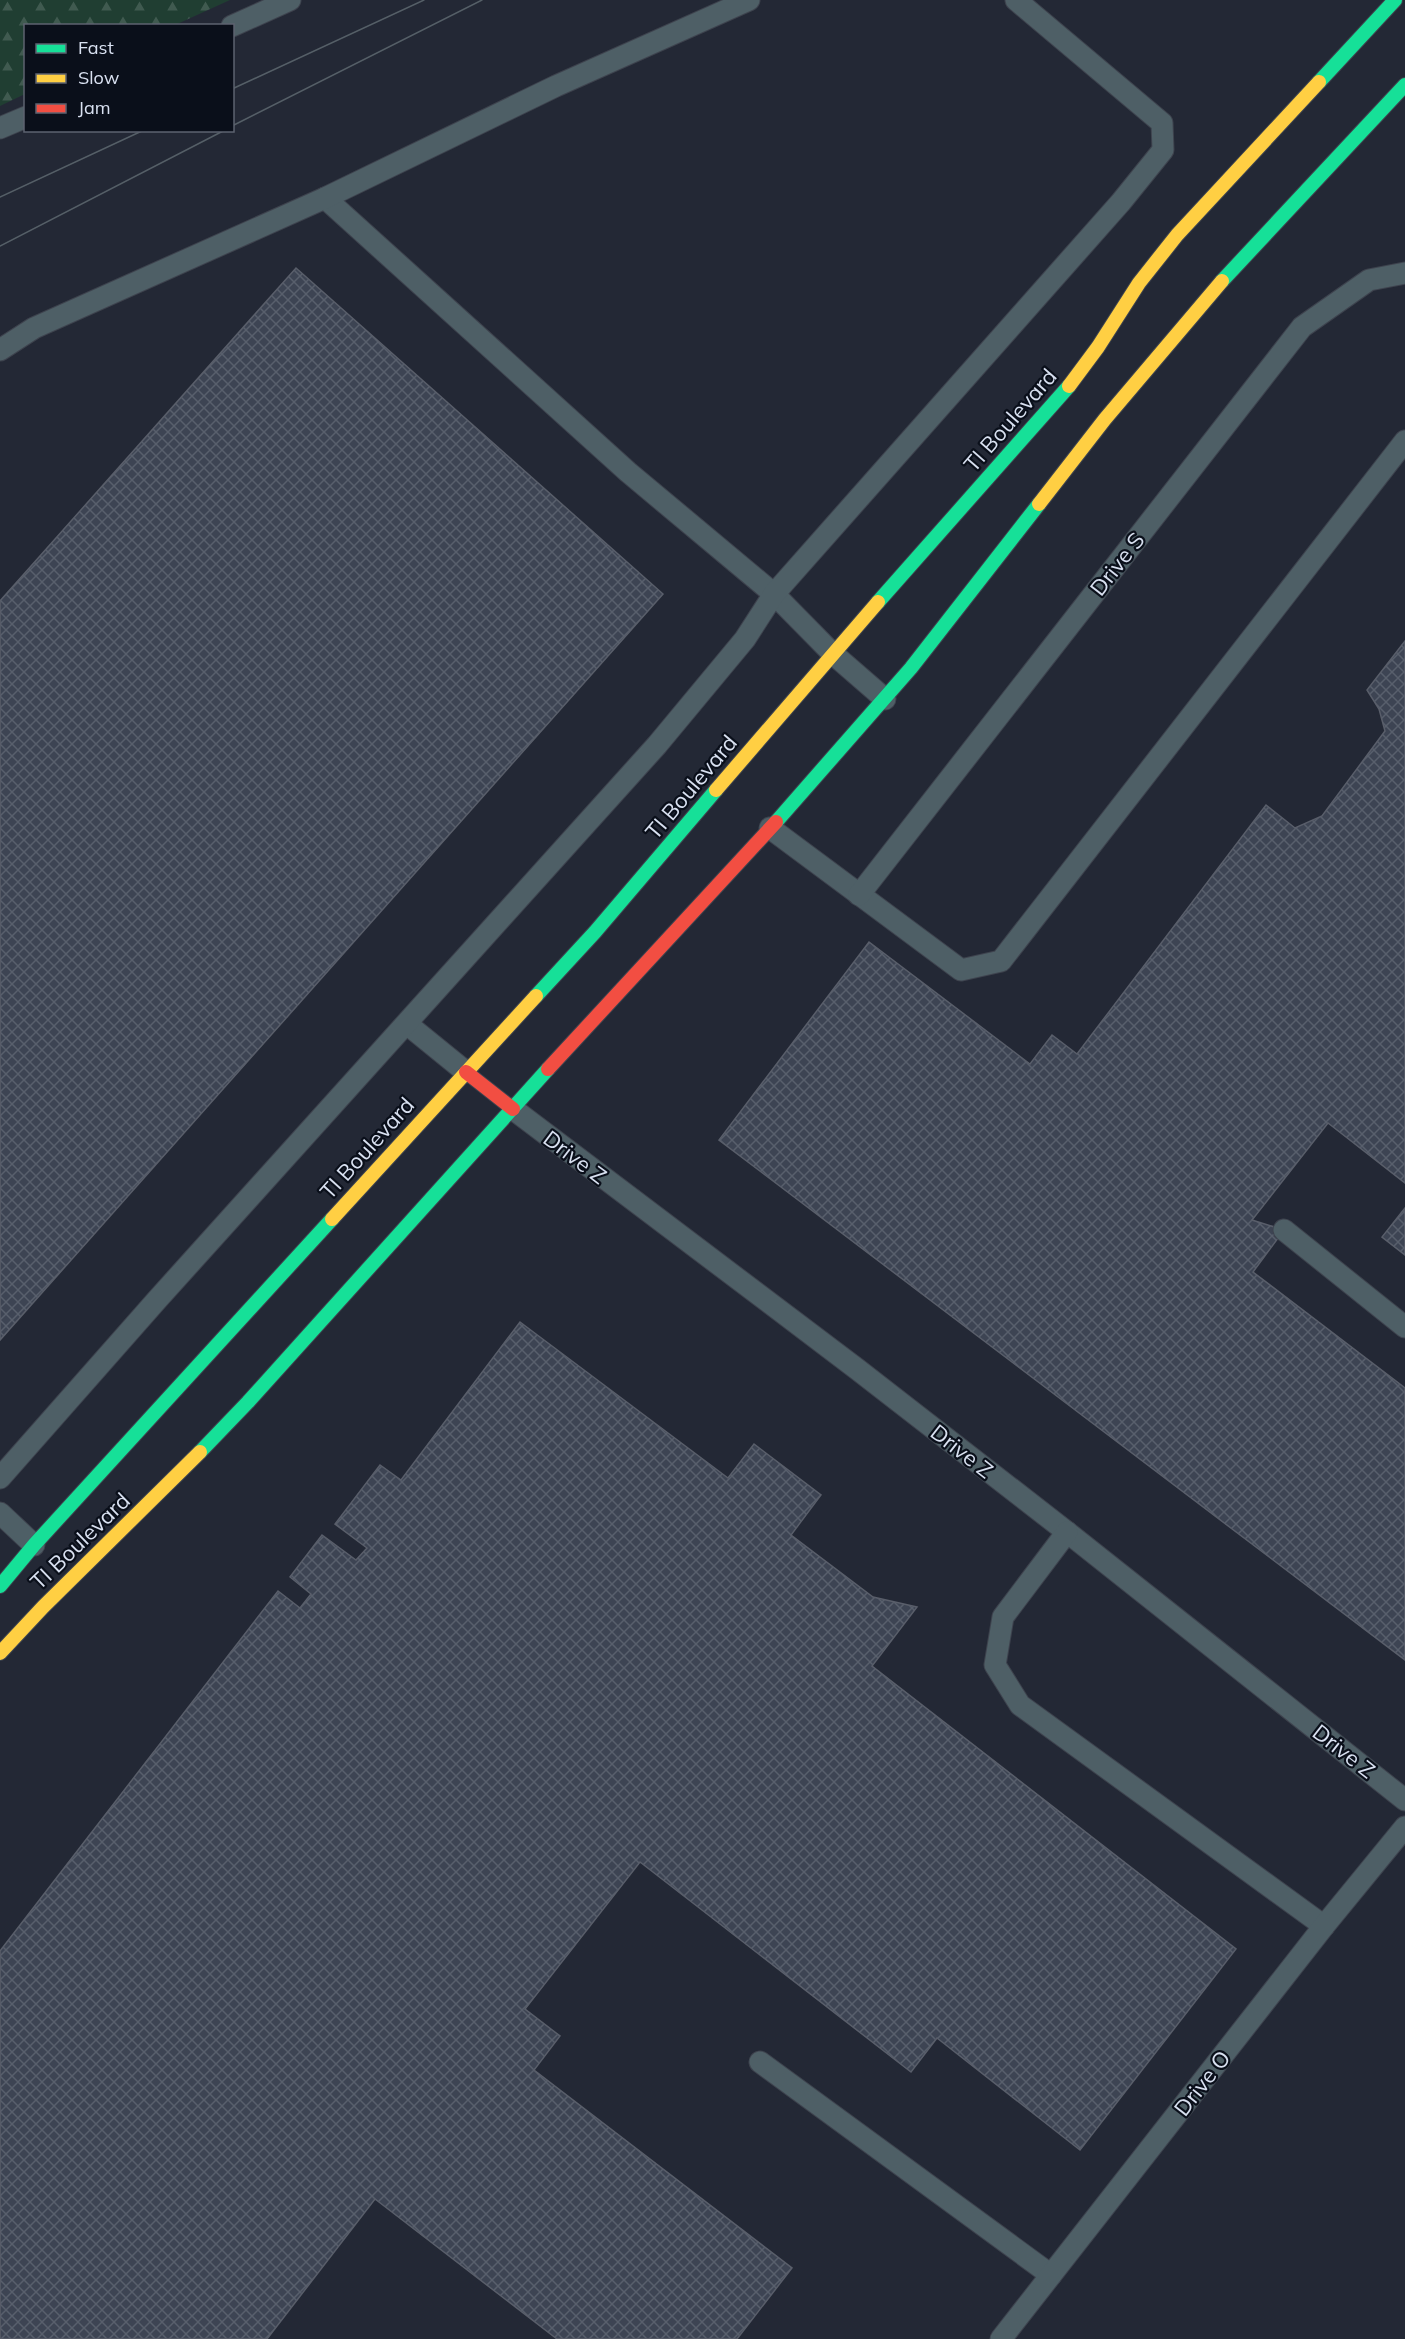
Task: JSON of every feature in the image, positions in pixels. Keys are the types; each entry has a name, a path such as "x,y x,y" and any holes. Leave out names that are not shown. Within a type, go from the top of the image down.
{"street":[{"path":"1395,0 1405,8"},
{"name":"TI Boulevard","path":"0,1586 34,1545 595,932 832,654 1062,395 1098,346 1139,283 1177,235 1395,0"},
{"name":"TI Boulevard","path":"0,1653 43,1606 184,1469 248,1402 770,828 885,699 1105,419 1210,294 1405,85"},
{"path":"466,1072 513,1109"}],"lane":[{"path":"234,25 290,0"},
{"path":"0,350 34,328 325,198 556,86 749,0"},
{"path":"0,1478 156,1300 657,745 745,639 774,594 1121,202 1163,150 1162,123 1016,0"},
{"path":"0,128 24,118"},
{"path":"325,198 628,472 774,594 832,654 885,699"},
{"name":"Drive S","path":"860,896 1302,327 1369,280 1405,273"},
{"path":"770,828 961,970 1001,961 1405,441"},
{"path":"407,1024 466,1072"},
{"name":"Drive Z","path":"513,1109 857,1369 1405,1800"},
{"path":"1284,1230 1405,1327"},
{"path":"0,1513 34,1545"},
{"path":"1067,1532 1003,1617 995,1665 1020,1705 1324,1926"},
{"name":"Drive O","path":"1001,2339 1324,1926 1405,1827"},
{"path":"760,2062 1051,2275"}],"green space":[{"path":"0,0 230,0 177,24 24,24 24,94 0,106"}],"building":[{"path":"296,268 663,594 0,1340 0,601"},
{"path":"1405,641 1405,1183 1328,1123 1252,1220 1284,1230 1253,1272 1405,1388 1405,1660 719,1140 869,942 1030,1064 1052,1035 1077,1054 1266,805 1295,828 1322,816 1385,731 1379,709 1367,690"},
{"path":"1405,1208 1405,1255 1382,1237"},
{"path":"520,1322 728,1478 754,1444 821,1495 791,1535 873,1597 917,1607 872,1666 1236,1949 1080,2150 937,2038 911,2072 640,1862 525,2009 560,2036 534,2070 792,2268 737,2339 557,2339 375,2199 267,2339 0,2339 0,1951 278,1591 300,1608 311,1594 290,1577 322,1535 356,1560 367,1548 335,1524 380,1465 401,1480"}],"tram line":[{"path":"234,88 424,0"},
{"path":"234,125 482,0"},
{"path":"0,197 140,132"},
{"path":"0,246 221,132"}],"traffic: fast":[{"path":"1319,82 1395,0"},
{"path":"1222,281 1405,85"},
{"path":"878,602 1069,386"},
{"path":"776,822 911,668 1039,504"},
{"path":"536,996 595,932 716,790"},
{"path":"200,1452 248,1402 548,1069"},
{"path":"0,1586 34,1545 332,1219"}],"traffic: slow":[{"path":"1069,386 1098,347 1139,283 1177,235 1319,82"},
{"path":"1039,504 1105,419 1222,281"},
{"path":"716,790 878,602"},
{"path":"332,1219 536,996"},
{"path":"0,1653 43,1607 200,1452"}],"traffic: jam":[{"path":"548,1069 776,822"},
{"path":"466,1072 513,1109"}]}
